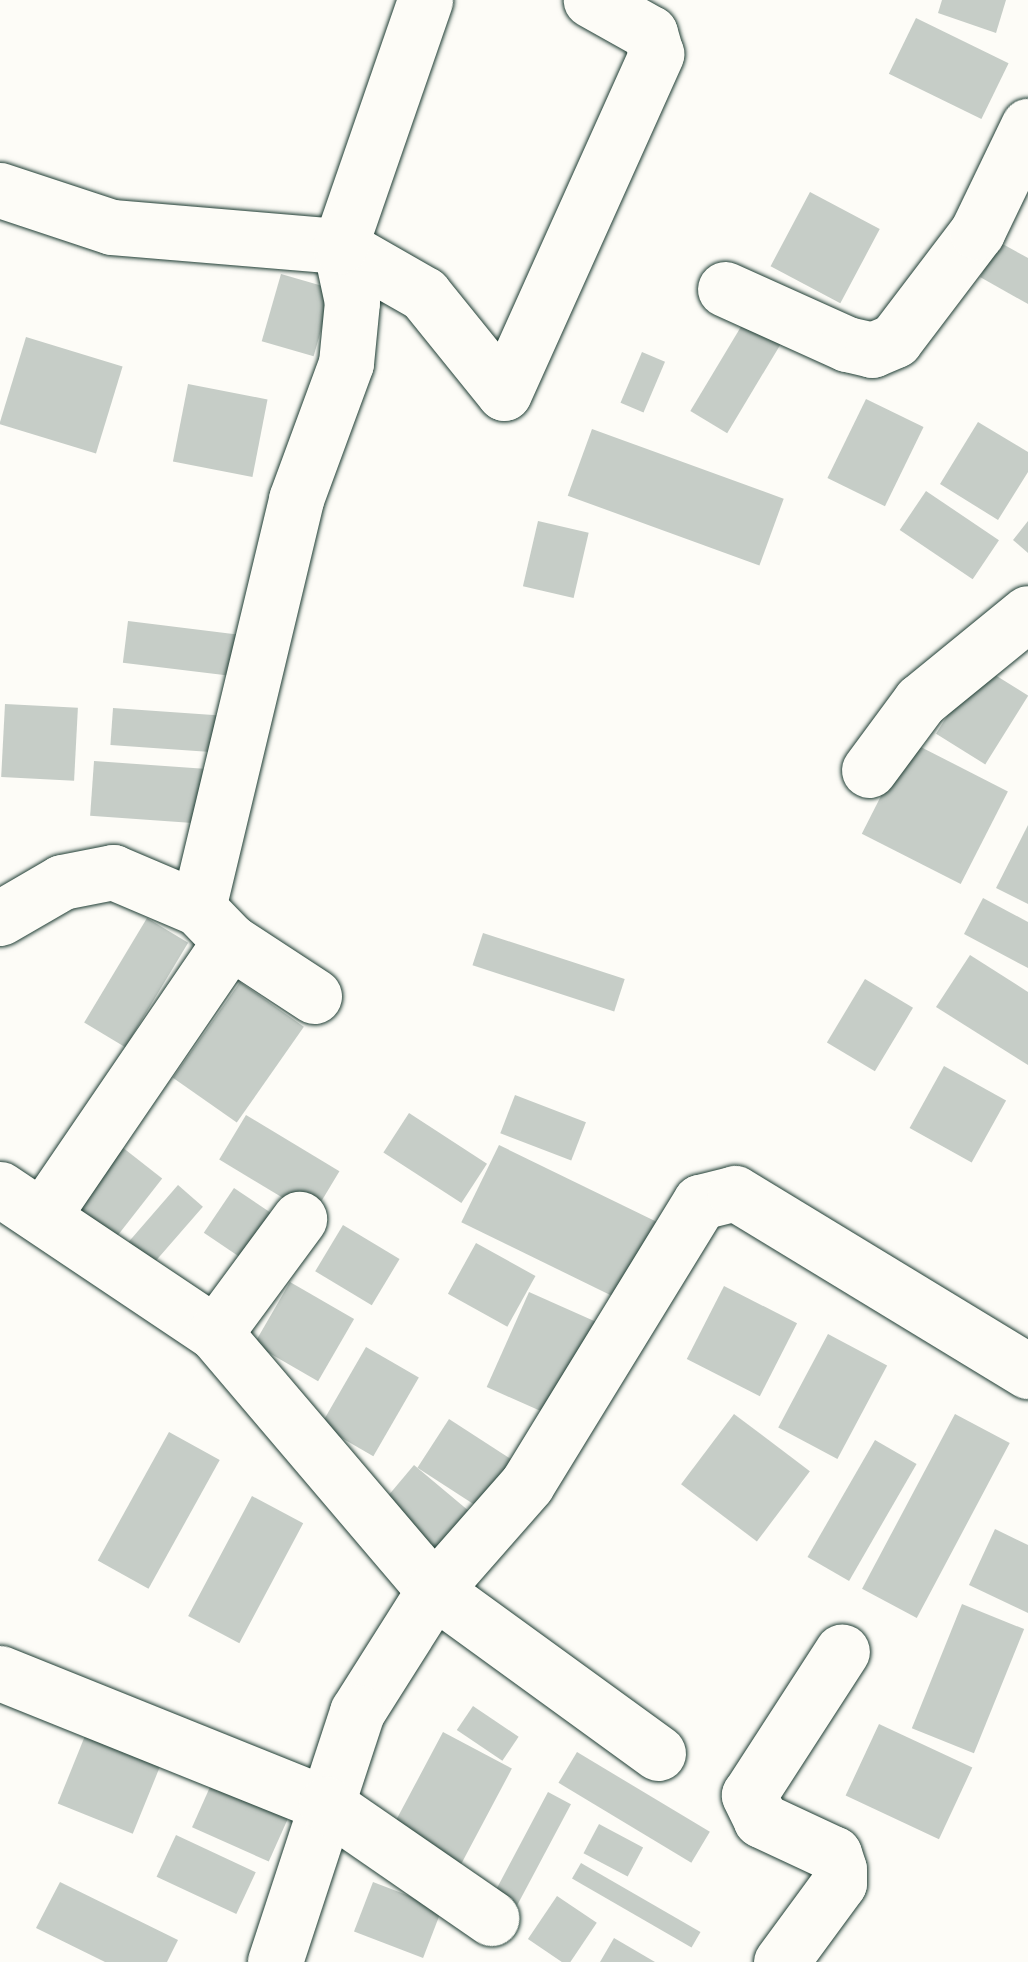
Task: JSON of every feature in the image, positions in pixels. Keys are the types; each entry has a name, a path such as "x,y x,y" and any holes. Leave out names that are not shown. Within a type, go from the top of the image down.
{"street":[{"path":"424,0 340,246 352,302 346,364 296,499 214,925 23,1200 215,1332 434,1590 658,1753"},
{"path":"0,190 112,227 340,246 424,294 504,392 656,54 650,33 591,0"},
{"path":"725,288 847,344 872,350 895,340 976,232 1028,126"},
{"path":"870,770 920,701 1028,613"},
{"path":"0,918 62,882 113,872 214,925 314,996"},
{"path":"274,1962 357,1712 434,1590 526,1484 700,1202 714,1194 735,1193 1028,1371"},
{"path":"215,1332 299,1220"},
{"path":"781,1962 839,1883 839,1870 834,1854 761,1820 749,1795 842,1651"},
{"path":"0,1672 326,1804 492,1918"}],"building":[{"path":"942,0 1006,0 996,33 938,13"},
{"path":"916,18 1009,63 981,119 889,74"},
{"path":"810,192 880,229 840,303 771,266"},
{"path":"999,242 1028,258 1028,304 980,277"},
{"path":"281,274 333,289 314,356 262,341"},
{"path":"748,315 785,337 727,433 690,411"},
{"path":"26,337 123,367 96,454 0,424"},
{"path":"642,352 665,362 644,412 621,403"},
{"path":"188,384 268,399 252,477 173,462"},
{"path":"866,399 924,427 885,506 827,478"},
{"path":"978,422 1028,452 1028,472 998,520 940,484"},
{"path":"592,429 784,499 759,565 568,496"},
{"path":"926,491 999,540 973,579 900,530"},
{"path":"538,521 589,533 574,598 523,586"},
{"path":"1028,521 1028,553 1013,540"},
{"path":"128,621 237,634 232,676 123,663"},
{"path":"979,665 1028,696 985,764 936,734"},
{"path":"5,704 78,708 74,781 1,777"},
{"path":"113,708 217,715 214,752 110,745"},
{"path":"909,741 1008,791 961,884 862,834"},
{"path":"94,761 211,769 207,824 90,816"},
{"path":"1028,825 1028,904 996,888"},
{"path":"983,898 1028,922 1028,968 964,934"},
{"path":"147,918 188,943 125,1047 84,1023"},
{"path":"483,933 625,979 614,1011 472,965"},
{"path":"970,955 1028,992 1028,1065 936,1007"},
{"path":"865,979 913,1008 875,1071 827,1042"},
{"path":"240,982 304,1027 237,1123 173,1078"},
{"path":"944,1066 1006,1100 972,1163 910,1128"},
{"path":"515,1095 586,1122 571,1161 500,1133"},
{"path":"409,1113 487,1164 461,1203 383,1152"},
{"path":"246,1115 339,1171 313,1216 219,1160"},
{"path":"499,1145 669,1228 631,1305 461,1222"},
{"path":"122,1147 162,1178 109,1246 69,1215"},
{"path":"178,1185 203,1207 149,1269 124,1247"},
{"path":"234,1188 288,1224 258,1269 204,1233"},
{"path":"343,1225 400,1259 372,1305 315,1271"},
{"path":"476,1243 535,1276 507,1327 448,1294"},
{"path":"290,1282 354,1319 318,1381 254,1344"},
{"path":"724,1286 797,1323 760,1396 687,1359"},
{"path":"529,1292 605,1326 563,1421 487,1387"},
{"path":"828,1334 887,1365 837,1459 778,1428"},
{"path":"366,1347 419,1378 373,1456 320,1426"},
{"path":"734,1414 810,1471 757,1541 681,1484"},
{"path":"955,1414 1010,1443 917,1618 862,1589"},
{"path":"449,1419 526,1469 495,1518 417,1468"},
{"path":"169,1432 220,1460 148,1589 98,1561"},
{"path":"875,1440 917,1464 849,1581 808,1557"},
{"path":"414,1465 481,1522 438,1573 371,1516"},
{"path":"252,1496 303,1523 239,1643 188,1616"},
{"path":"995,1529 1028,1545 1028,1613 969,1585"},
{"path":"962,1604 1024,1629 974,1753 912,1728"},
{"path":"473,1706 519,1737 502,1761 457,1730"},
{"path":"91,1721 166,1751 133,1834 58,1804"},
{"path":"879,1724 972,1768 939,1839 846,1796"},
{"path":"443,1732 512,1769 455,1875 386,1839"},
{"path":"577,1752 710,1832 691,1863 558,1783"},
{"path":"214,1778 291,1812 269,1861 192,1827"},
{"path":"548,1792 571,1804 511,1916 488,1904"},
{"path":"599,1824 643,1847 628,1877 584,1853"},
{"path":"176,1835 256,1872 236,1914 157,1877"},
{"path":"581,1863 701,1932 692,1948 572,1879"},
{"path":"60,1882 178,1940 167,1962 105,1962 36,1928"},
{"path":"373,1882 442,1909 423,1958 354,1931"},
{"path":"557,1896 597,1923 570,1962 562,1962 528,1939"},
{"path":"614,1938 655,1962 600,1962"}]}
